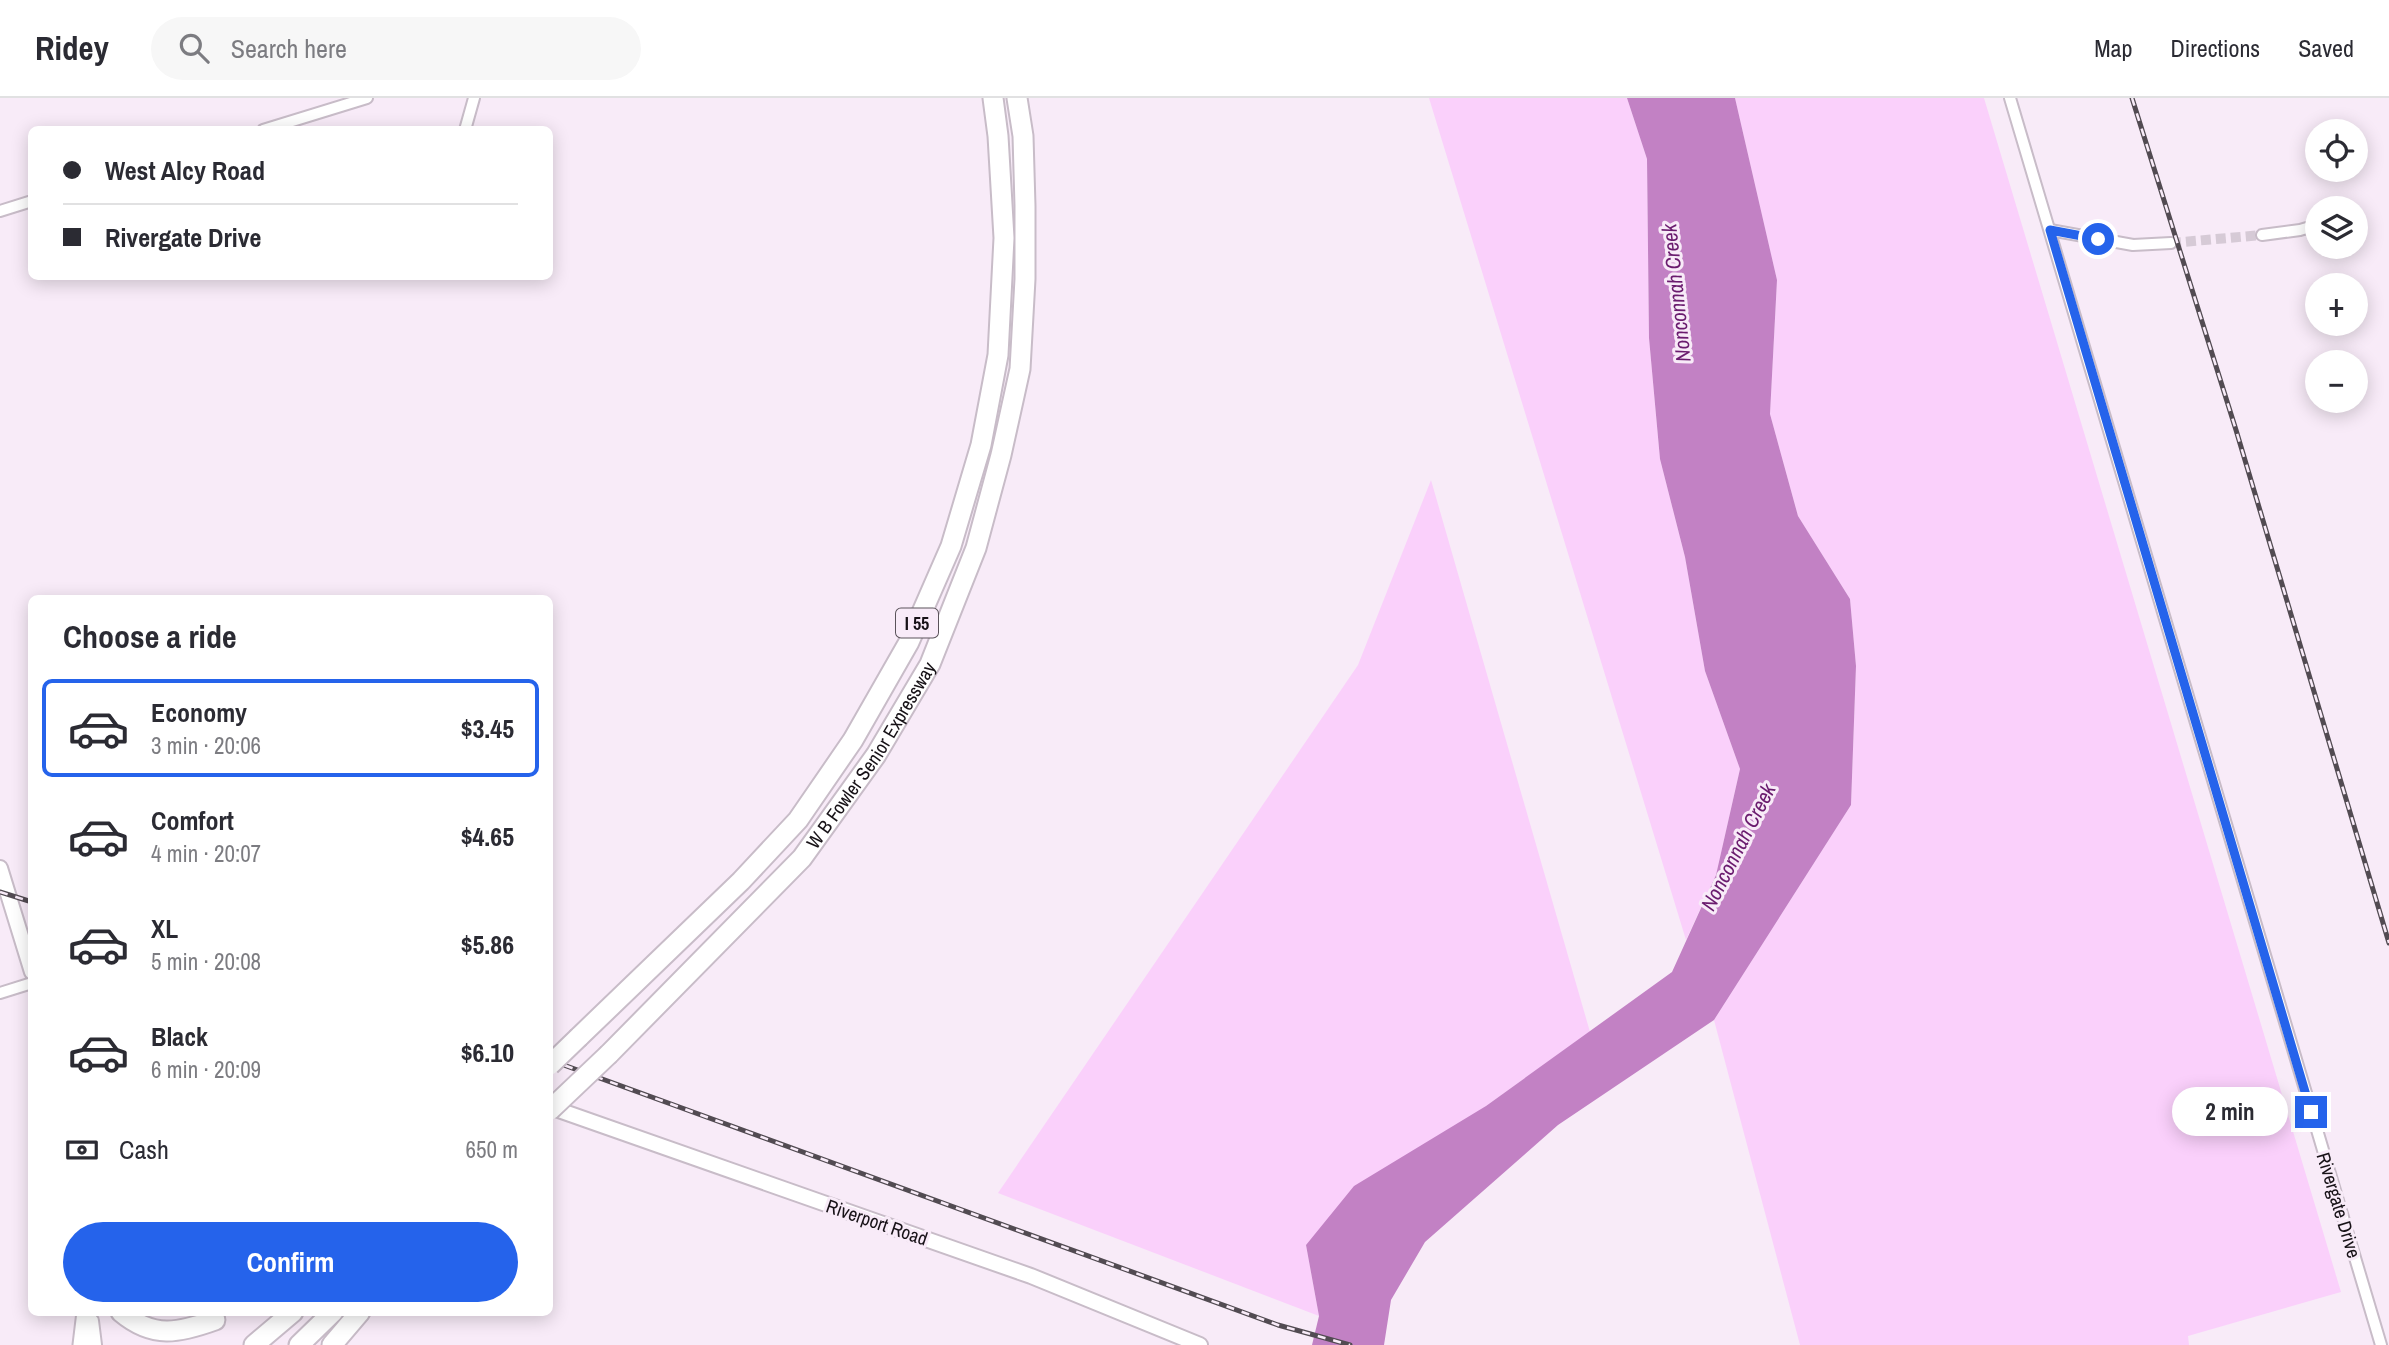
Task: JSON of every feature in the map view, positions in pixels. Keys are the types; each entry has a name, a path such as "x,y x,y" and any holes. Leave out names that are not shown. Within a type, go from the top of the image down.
{"highway":[{"name":"W B Fowler Senior Expressway","path":"553,1062 741,881 798,820 853,740 909,642 951,546 981,445 998,355 1004,238 993,98"},
{"name":"W B Fowler Senior Expressway","path":"553,1106 609,1054 802,858 876,755 930,664 976,548 1020,369 1025,279 1025,206 1023,136 1017,98"},
{"path":"83,1345 88,1316"},
{"path":"125,1316 131,1321 157,1331 187,1330 220,1316"},
{"path":"181,1345 220,1316"},
{"path":"254,1345 288,1316"},
{"path":"299,1345 329,1316"},
{"path":"332,1345 357,1316"}],"main road":[{"path":"0,868 28,959"},
{"name":"Riverport Road","path":"553,1110 1021,1272 1200,1345"},
{"path":"90,1316 94,1345"}],"street":[{"path":"275,126 367,98"},
{"path":"466,126 474,98"},
{"name":"Rivergate Drive","path":"2010,98 2381,1345"},
{"path":"0,211 28,202"},
{"path":"2262,235 2305,229"},
{"path":"2050,230 2133,245 2171,243"},
{"path":"0,993 28,985"}],"shaded area":[{"path":"1429,98 1627,98 1647,159 1649,338 1660,459 1685,557 1705,671 1740,769 1716,875 1686,940"},
{"path":"1735,98 1984,98 2341,1292 2188,1336 2189,1345 1800,1345 1714,1020 1851,805 1856,666 1850,599 1798,516 1770,414 1777,280"},
{"path":"1431,480 1590,1032 1486,1106 1306,1245 1319,1316 998,1193 1358,665"}],"water":[{"name":"Nonconnah Creek","path":"1627,98 1735,98 1777,280 1770,414 1798,516 1850,599 1856,666 1851,805 1714,1020 1558,1125 1425,1242 1391,1300 1384,1345 1312,1345 1319,1316 1306,1245 1354,1186 1486,1106 1672,972 1716,875 1740,769 1705,671 1685,557 1660,459 1649,338 1647,159"}],"tunnel":[{"path":"2171,243 2262,235"}],"railway":[{"path":"2132,98 2236,430 2389,943"},
{"path":"0,892 28,901"},
{"path":"553,1061 1278,1325 1350,1345"}],"route":[{"path":"2098,239 2050,230 2311,1112"}]}
